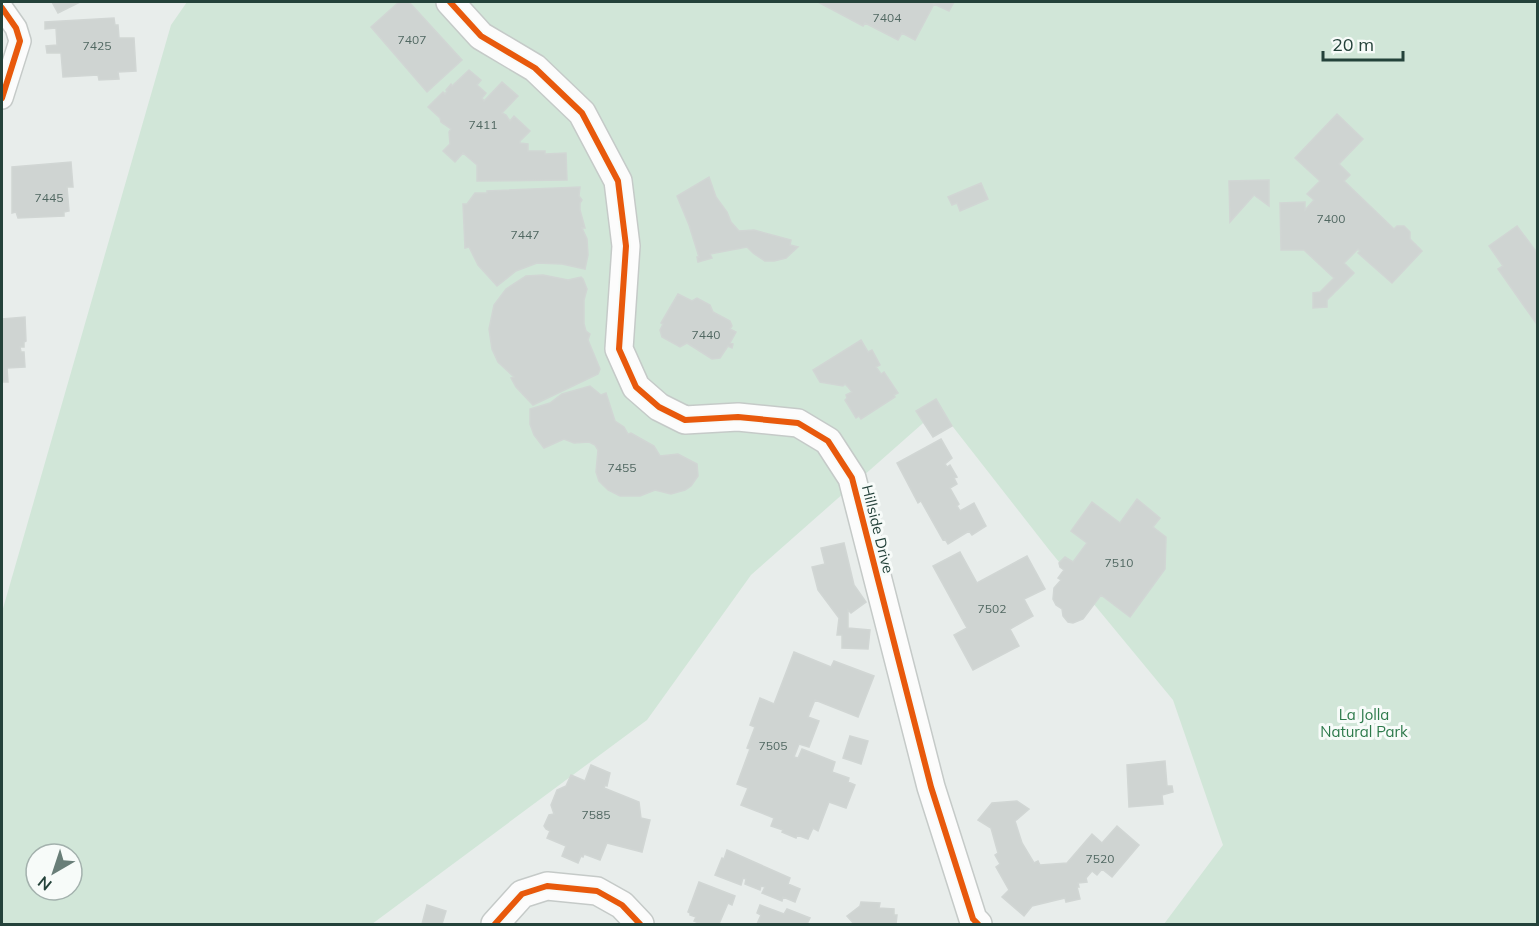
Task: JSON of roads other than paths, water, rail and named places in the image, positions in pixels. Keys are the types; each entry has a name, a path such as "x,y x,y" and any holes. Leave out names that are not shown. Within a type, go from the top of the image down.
{"street":[{"name":"Hillside Drive","path":"450,2 481,36 535,68 582,113 618,181 627,246 619,349 636,387 659,407 685,420 738,417 798,423 828,441 852,478 931,787 973,919 978,924"},
{"path":"2,8 16,28 20,41 2,98"},
{"path":"495,924 522,894 547,886 597,891 622,905 640,924"}],"park label":[{"name":"La Jolla Natural Park","path":"1364,722"}]}
